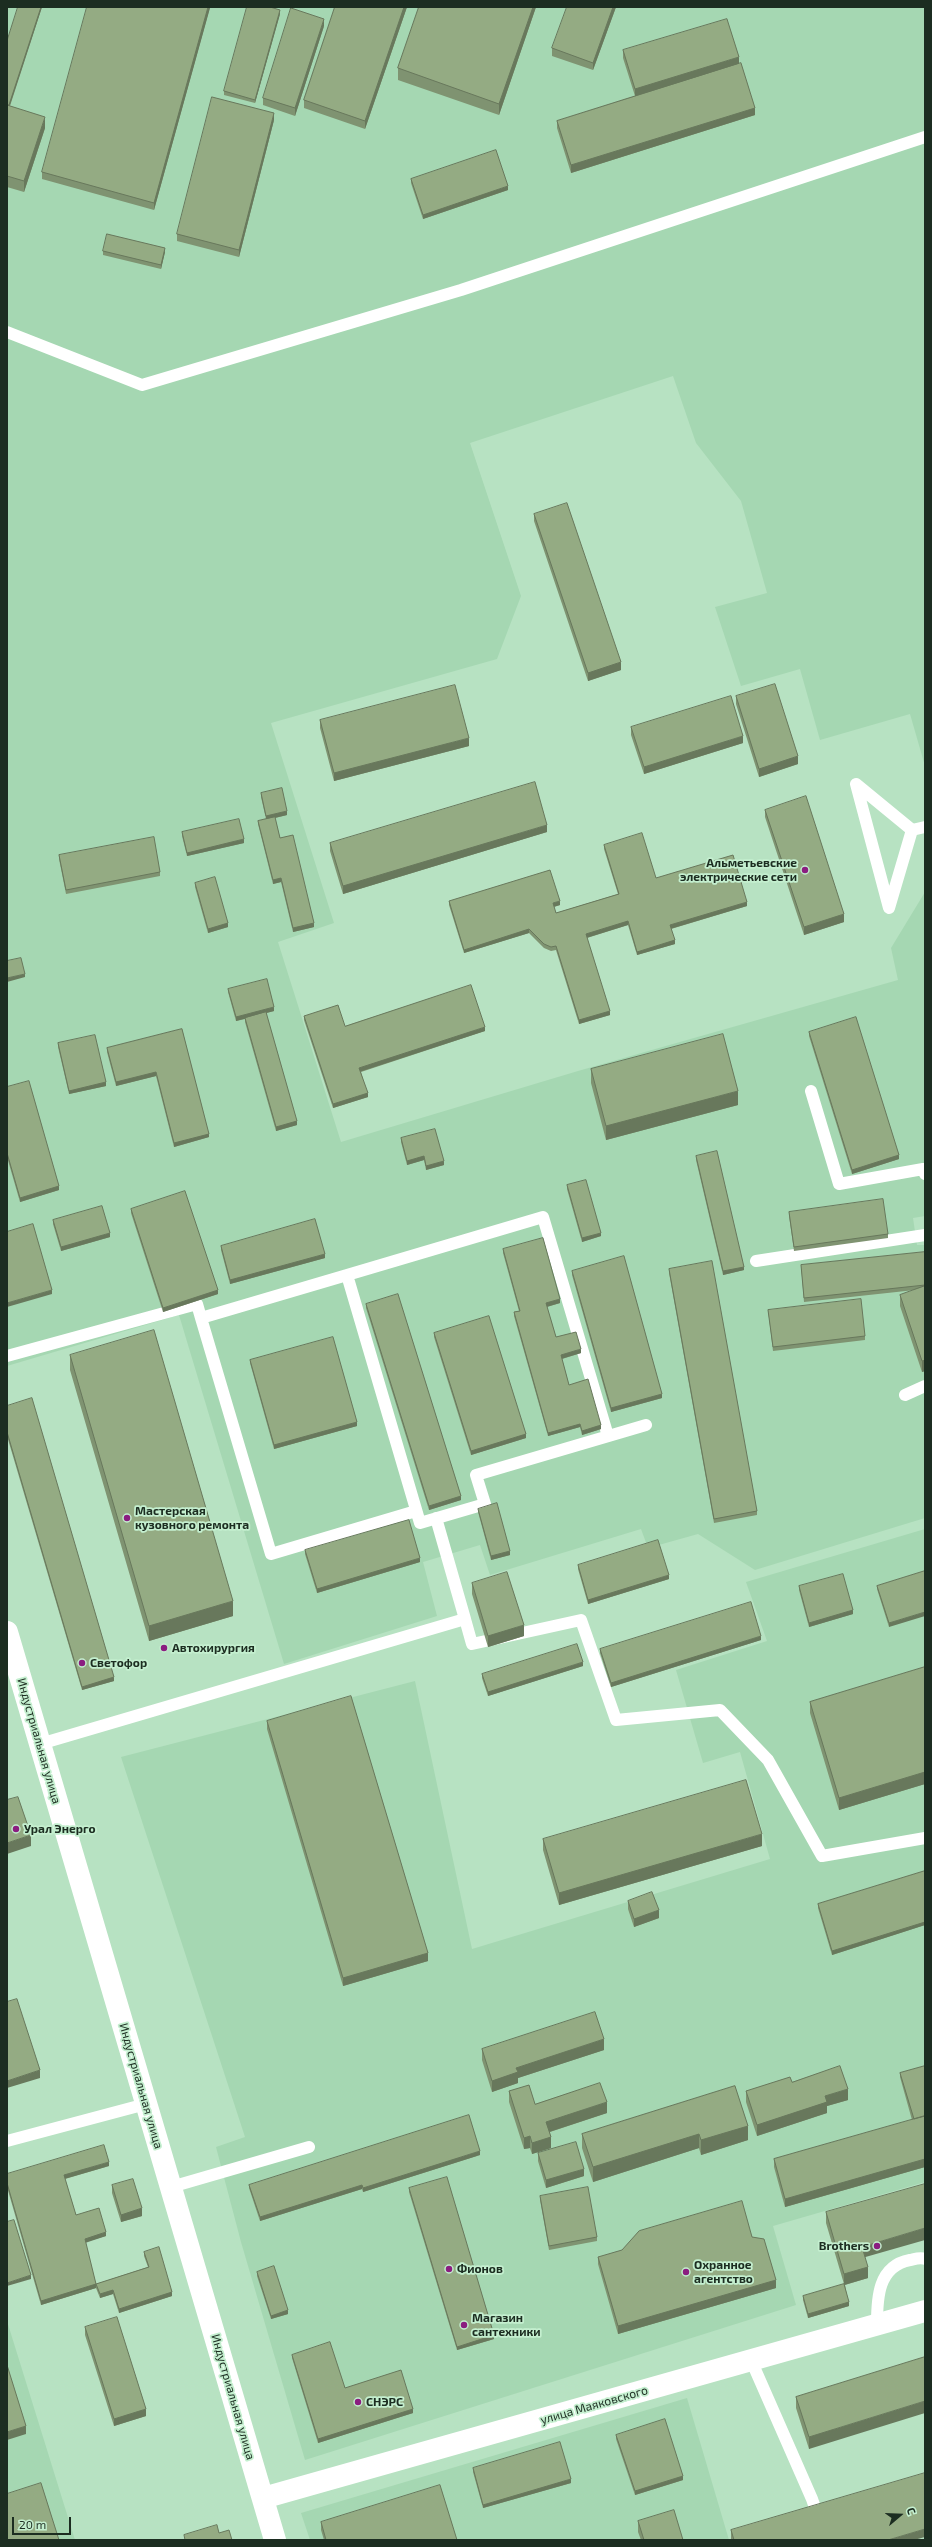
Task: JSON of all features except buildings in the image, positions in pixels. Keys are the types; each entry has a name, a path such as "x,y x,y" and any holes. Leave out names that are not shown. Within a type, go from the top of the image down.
{"street":[{"name":"Индустриальная улица","path":"7,1632 275,2540"},
{"name":"улица Маяковского","path":"263,2498 925,2311"}],"lane":[{"path":"7,332 142,385 461,290 925,137"},
{"path":"856,784 912,830 892,901 889,908 856,784"},
{"path":"912,830 925,826"},
{"path":"811,1091 839,1184 923,1169 925,1174"},
{"path":"201,1318 543,1217 608,1436"},
{"path":"756,1261 925,1235"},
{"path":"346,1275 420,1523 485,1504 476,1475 646,1424"},
{"path":"7,1356 197,1304 271,1554 416,1511"},
{"path":"905,1395 925,1386"},
{"path":"436,1518 472,1644 581,1620 616,1720 720,1710 768,1760 822,1856 925,1838"},
{"path":"40,1744 466,1619"},
{"path":"7,2141 146,2104"},
{"path":"171,2187 309,2147"},
{"path":"877,2324 877,2299 882,2279 901,2262 925,2259"},
{"path":"751,2360 812,2498 826,2540"}],"shaded area":[{"path":"7,7 925,7 925,766 910,714 820,740 800,669 741,686 715,607 767,593 741,501 696,443 673,376 470,443 521,596 497,659 271,723 334,923 278,942 341,1142 578,1071 898,980 891,948 925,892 925,1216 913,1218 917,1245 925,1245 925,1518 755,1570 698,1534 648,1548 641,1529 490,1575 480,1545 423,1562 437,1616 284,1664 179,1315 7,1366"},
{"path":"925,1529 925,2182 773,2226 796,2305 305,2460 241,2242 216,2147 245,2137 121,1757 415,1681 472,1949 770,1859 740,1752 703,1763 676,1670 767,1641 746,1582"},
{"path":"7,2321 75,2540 7,2540"},
{"path":"687,2398 729,2540 310,2540 301,2513"}],"place":[{"name":"Альметьевские электрические сети","path":"805,870"},
{"name":"Мастерская кузовного ремонта","path":"127,1518"},
{"name":"Автохирургия","path":"164,1648"},
{"name":"Светофор","path":"82,1663"},
{"name":"Урал Энерго","path":"16,1829"},
{"name":"Brothers","path":"877,2246"},
{"name":"Фионов","path":"449,2269"},
{"name":"Охранное агентство","path":"686,2272"},
{"name":"Магазин сантехники","path":"464,2325"},
{"name":"СНЭРС","path":"358,2402"}]}
